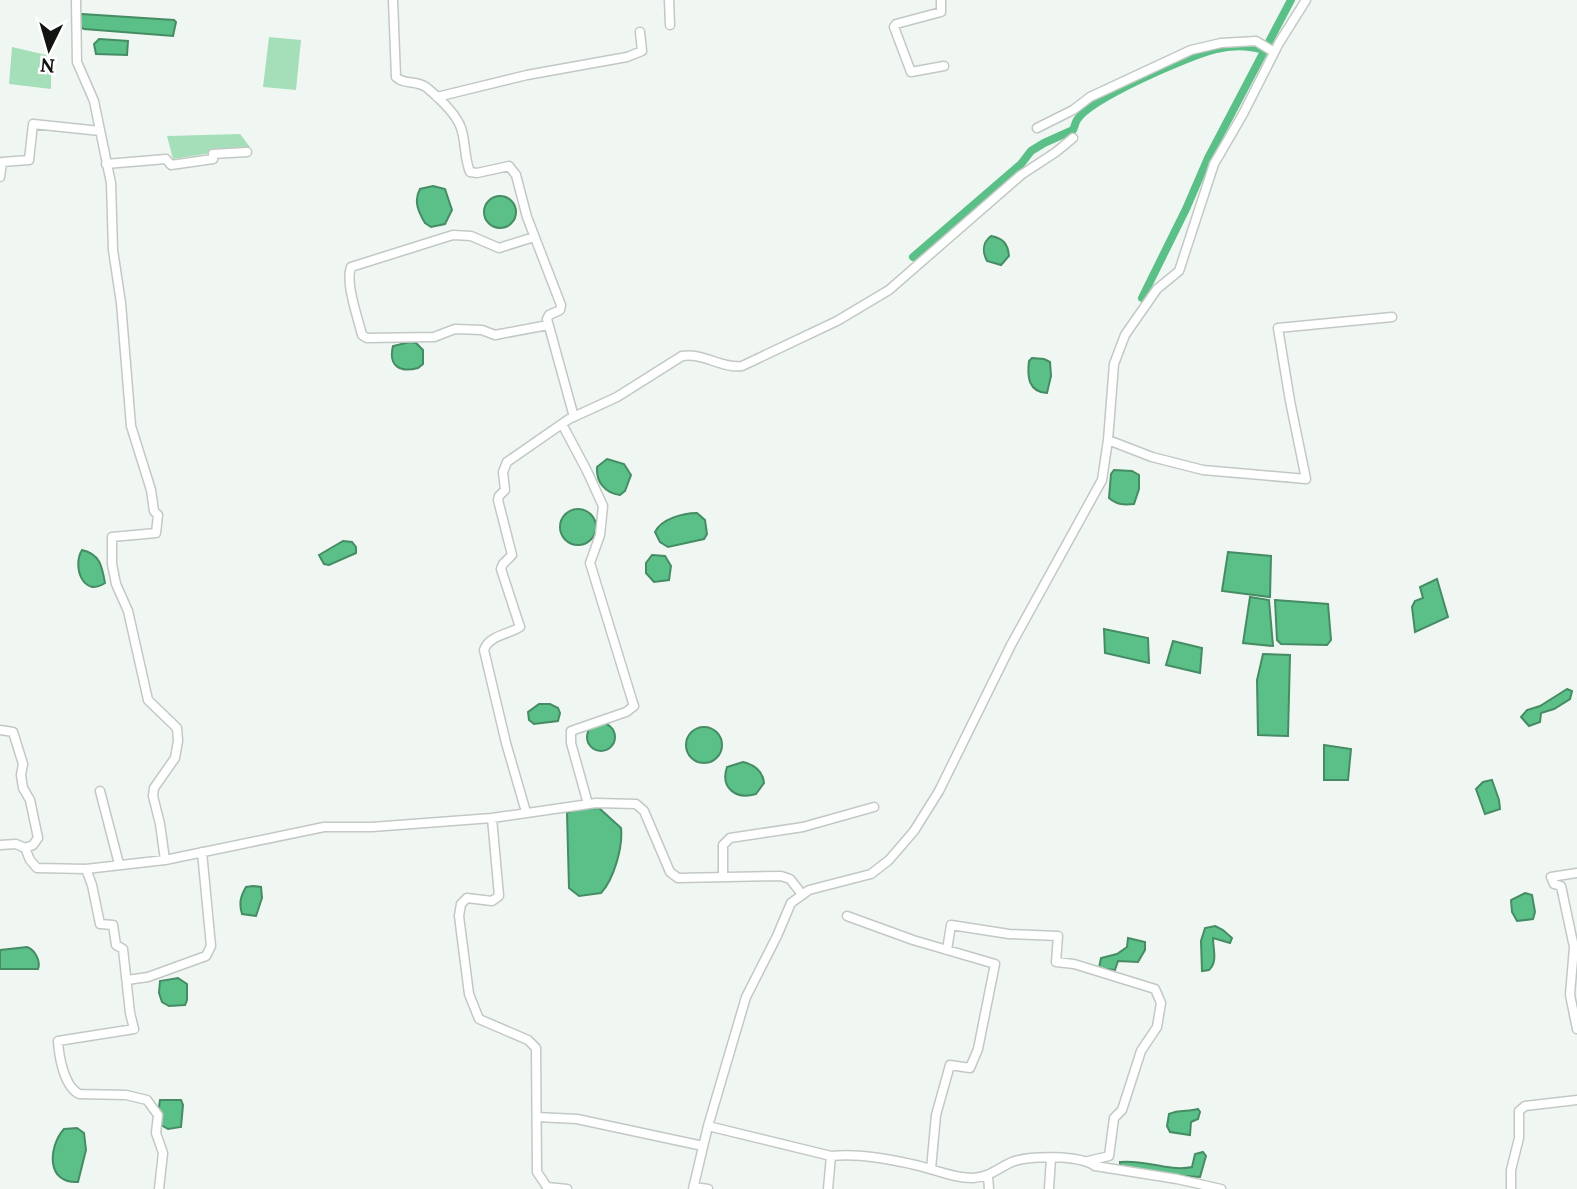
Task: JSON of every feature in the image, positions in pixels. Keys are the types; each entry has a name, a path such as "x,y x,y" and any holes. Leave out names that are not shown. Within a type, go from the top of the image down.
{"street":[{"path":"76,0 77,62 94,101 112,192 113,250 121,303 131,426 151,490 154,511 158,515 156,533 112,537 112,564 116,584 128,611 148,701 177,728 175,758 154,788 153,796 165,860"},
{"path":"393,0 396,77 402,81 422,84 437,97 461,126 470,172 512,168 534,237 561,305 561,310 549,315 548,325 574,417"},
{"path":"668,0 670,25"},
{"path":"941,0 941,12 896,23 894,27 911,72 944,66"},
{"path":"708,1189 693,1188 708,1126 746,997 778,936 791,903 799,891 871,874 889,860 914,831 939,791 1011,645 1102,480 1114,364 1125,335 1157,289 1178,271 1214,164 1274,52 1306,0"},
{"path":"437,97 527,75 627,57 642,51 640,32"},
{"path":"1037,128 1073,110 1090,97 1191,51 1221,43 1256,41 1274,52"},
{"path":"0,177 2,162 29,160 33,124 100,131"},
{"path":"526,811 506,743 484,650 491,640 520,627 503,578 502,566 512,555 498,498 505,489 503,472 507,462 562,424 617,397 682,356 692,355 730,366 743,366 837,321 889,290 1021,175 1073,138"},
{"path":"106,164 166,159 171,164 213,159 213,154 247,152"},
{"path":"534,237 499,248 471,236 453,235 351,267 351,286 362,335 367,338 434,337 454,330 482,330 495,335 548,325"},
{"path":"1108,440 1152,457 1203,470 1306,479 1278,328 1392,317"},
{"path":"562,424 603,506 600,535 590,563 634,706 626,712 571,731 571,743 588,804"},
{"path":"0,730 13,732 23,764 23,788 30,800 38,838 33,845 25,848"},
{"path":"100,790 119,864"},
{"path":"0,845 16,844 25,848 37,868 86,869 165,860 324,827 372,827 492,818 526,811 620,803 640,806 647,816 670,872 678,878 761,875 790,879 799,891"},
{"path":"723,876 723,845 734,836 803,827 874,807"},
{"path":"492,818 499,896 492,901 467,898 461,904 459,916 469,994 479,1019 528,1040 536,1048 537,1172 547,1187 567,1189"},
{"path":"127,981 148,977 208,953 211,946 202,852"},
{"path":"86,869 100,924 113,925 116,945 123,949 134,1030 102,1033 59,1041 57,1044 62,1065 74,1091 79,1094 139,1096 147,1100 150,1108 157,1113 156,1133 163,1153 159,1189"},
{"path":"1577,873 1551,877 1554,884 1561,886 1574,947 1570,995 1577,1029"},
{"path":"847,916 995,964 978,1049 970,1068 950,1065 936,1115 931,1169"},
{"path":"708,1126 831,1156 849,1154 910,1163 956,1177 988,1177 1013,1162 1027,1158 1088,1161 1110,1156 1114,1118 1122,1110 1141,1051 1157,1027 1161,1003 1155,989 1074,964 1056,962 1058,936 1009,934 951,925 947,950"},
{"path":"1511,1189 1511,1170 1519,1138 1519,1111 1525,1106 1577,1100"},
{"path":"537,1117 577,1119 703,1146"},
{"path":"828,1189 831,1156"},
{"path":"1049,1189 1051,1158"},
{"path":"1088,1161 1096,1167 1177,1179 1221,1189"},
{"path":"988,1177 989,1189"}],"shaded area":[{"path":"82,14 176,22 173,36 84,29 80,27"},
{"path":"269,37 301,40 296,90 263,87"},
{"path":"99,39 128,41 127,55 96,54 94,44"},
{"path":"12,47 51,56 51,89 9,84"},
{"path":"240,134 250,147 173,159 167,136"},
{"path":"433,186 445,189 452,210 445,224 431,227 421,215 417,198 420,189"},
{"path":"500,196 512,200 516,212 512,224 500,228 488,224 484,212 488,200"},
{"path":"991,236 1002,240 1007,248 1009,256 1001,265 987,261 985,257 984,244"},
{"path":"416,343 423,350 423,364 418,368 401,369 392,359 393,346"},
{"path":"1032,358 1050,362 1051,376 1047,393 1036,390 1030,383 1028,367"},
{"path":"607,459 624,464 631,475 625,491 620,495 606,489 598,477 597,467"},
{"path":"1114,470 1132,471 1139,475 1139,489 1134,504 1121,504 1109,498 1111,474"},
{"path":"578,509 591,514 596,527 591,540 578,545 565,540 560,527 565,514"},
{"path":"697,513 705,520 707,534 704,539 668,547 660,542 655,532 658,527 667,520"},
{"path":"343,541 352,542 356,553 329,565 324,564 319,555"},
{"path":"82,550 93,554 99,562 105,583 97,587 85,583 78,564"},
{"path":"1228,552 1271,556 1270,597 1222,591"},
{"path":"652,555 665,556 671,566 669,580 654,582 646,573 646,563"},
{"path":"1437,579 1448,617 1415,632 1412,607 1415,601 1423,598 1420,587"},
{"path":"1250,597 1269,600 1273,646 1243,643"},
{"path":"1275,600 1328,604 1331,640 1327,645 1281,644 1277,640"},
{"path":"1104,629 1148,638 1149,663 1105,653"},
{"path":"1173,641 1202,648 1200,673 1166,665"},
{"path":"1263,654 1290,655 1288,736 1258,735 1257,680"},
{"path":"1567,689 1572,691 1570,699 1541,713 1540,722 1529,726 1521,717 1527,710 1540,706"},
{"path":"539,704 550,704 558,708 558,721 534,724 529,720 528,712"},
{"path":"601,723 611,727 615,737 611,747 601,751 591,747 587,737 591,727"},
{"path":"704,727 717,732 722,745 717,758 704,763 691,758 686,745 691,732"},
{"path":"1324,745 1351,749 1348,780 1324,780"},
{"path":"743,762 755,767 762,775 764,783 756,794 736,794 728,786 725,774 727,767"},
{"path":"1492,780 1500,809 1485,814 1476,789 1483,782"},
{"path":"599,808 621,828 619,853 610,880 601,893 579,896 569,888 567,813 578,809"},
{"path":"246,887 261,887 262,898 256,916 242,914 241,907 241,897"},
{"path":"1525,893 1532,895 1535,912 1533,919 1517,921 1512,912 1511,900"},
{"path":"1215,926 1232,938 1230,943 1213,938 1212,967 1202,971 1201,941 1205,928"},
{"path":"1128,938 1145,942 1145,950 1138,962 1118,961 1115,970 1099,968 1101,958 1117,954 1127,947"},
{"path":"27,947 37,956 38,969 0,969 0,950"},
{"path":"178,978 187,984 187,1000 185,1005 169,1006 162,1002 159,993 160,981"},
{"path":"160,1100 181,1100 181,1127 168,1129 161,1125"},
{"path":"1198,1109 1198,1119 1191,1122 1190,1135 1170,1132 1167,1126 1169,1114"},
{"path":"77,1128 84,1133 86,1150 78,1182 60,1177 53,1163 55,1145 64,1129"},
{"path":"1203,1152 1206,1156 1200,1177 1120,1167 1120,1162 1138,1162 1174,1168 1192,1167 1195,1154"}],"waterway":[{"path":"1142,298 1208,158 1291,0"},
{"path":"913,257 1021,164 1031,151 1073,130 1085,111 1100,101 1141,79 1203,53 1234,46 1264,50"}]}
